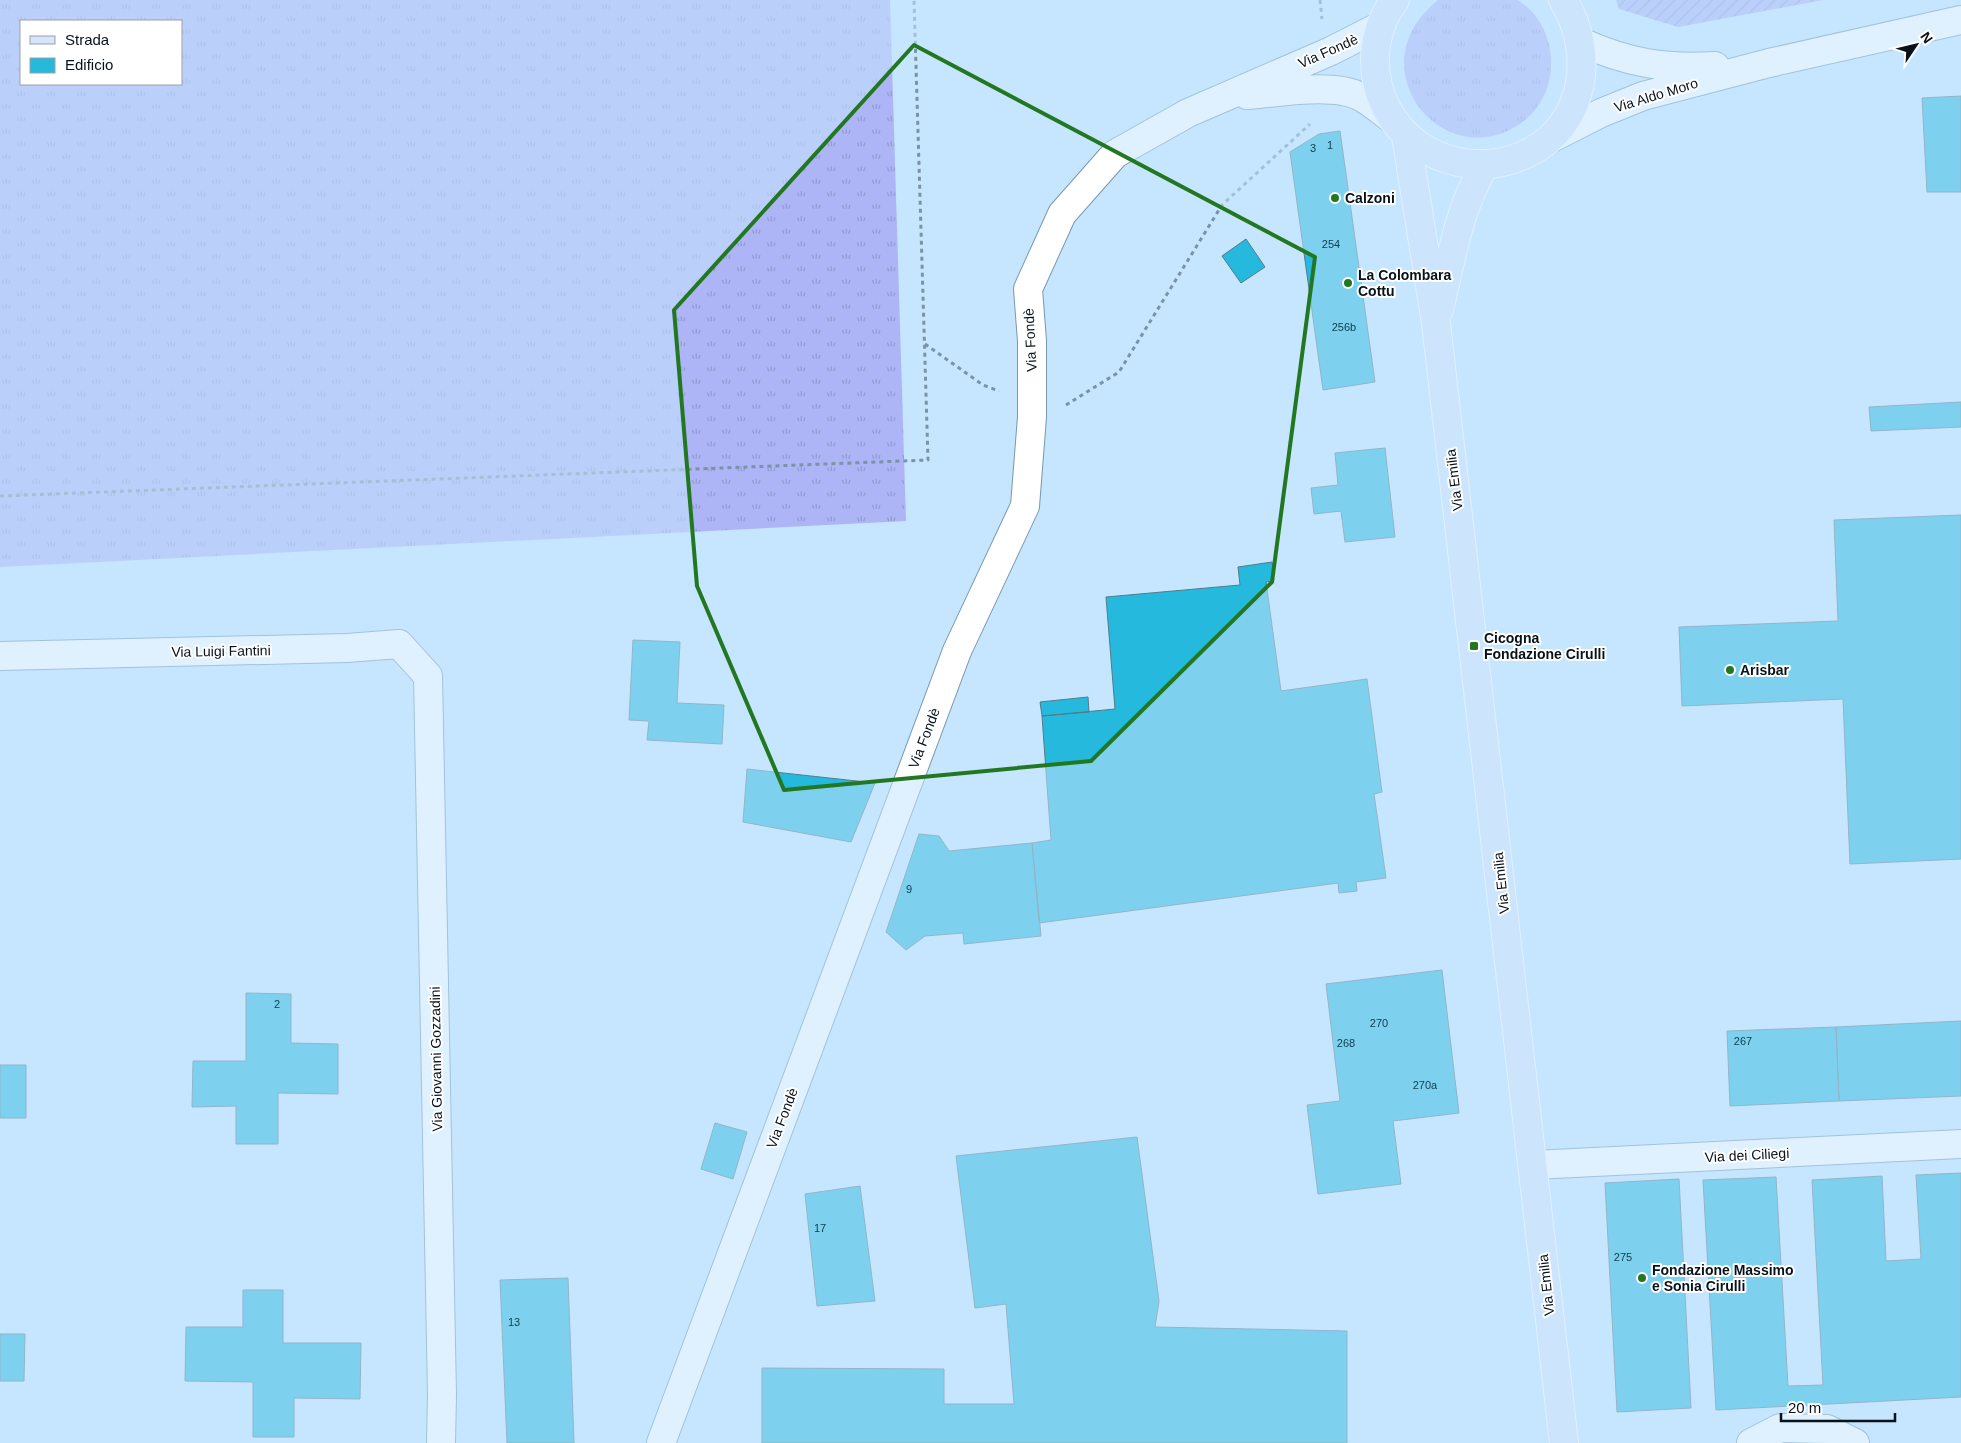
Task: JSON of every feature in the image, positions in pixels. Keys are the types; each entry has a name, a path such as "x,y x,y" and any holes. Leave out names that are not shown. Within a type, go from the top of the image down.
{"main road":[{"name":"Via Emilia","path":"1388,9 1375,50 1376,74 1381,98 1399,127 1423,150 1443,159 1485,165 1509,161 1529,153 1548,140 1566,120 1577,95 1583,69 1581,42 1573,16 1563,0"},
{"name":"Via Emilia","path":"1399,127 1436,323 1564,1443"},
{"name":"Via Emilia","path":"1436,323 1464,206 1473,184 1485,165"}],"street":[{"name":"Via Fondè","path":"660,1443 957,651 1025,506 1032,399 1032,341 1028,289 1062,214 1115,154 1220,98 1331,51 1388,9"},
{"name":"Via Aldo Moro","path":"1548,140 1600,113 1643,96 1769,63 1961,20"},
{"name":"Via Aldo Moro","path":"1581,42 1612,56 1648,65 1684,68 1769,63"},
{"name":"Via Fondè","path":"1220,98 1302,90 1345,92 1360,97 1399,127"},
{"name":"Via Luigi Fantini","path":"0,656 347,648 399,644 428,676"},
{"name":"Via Giovanni Gozzadini","path":"428,676 442,1394 441,1443"},
{"name":"Via dei Ciliegi","path":"1533,1165 1961,1144"},
{"path":"1751,1443 1780,1428 1828,1429 1855,1443"}],"path":[{"path":"0,496 928,460 914,0"},
{"path":"1320,0 1322,20"},
{"path":"924,343 983,385 1023,400 1032,399 1058,410 1119,372 1222,205 1317,117"}],"highlighted area":[{"path":"914,45 1315,257 1272,582 1091,761 784,790 697,586 674,310"}],"green space":[{"path":"0,0 890,0 906,521 0,567"},
{"path":"1438,0 1517,0 1525,5 1538,19 1549,46 1551,72 1541,102 1525,120 1496,135 1467,137 1441,127 1420,109 1407,84 1404,56 1414,27"},
{"path":"1616,0 1823,0 1678,27 1619,9"}],"building":[{"path":"1961,96 1961,192 1927,192 1922,98"},
{"path":"1340,131 1375,382 1323,390 1290,152 1319,134"},
{"path":"1246,239 1265,267 1241,283 1222,256"},
{"path":"1961,402 1961,427 1871,431 1869,407"},
{"path":"1385,448 1395,537 1345,542 1341,511 1314,514 1311,488 1338,485 1335,453"},
{"path":"1961,515 1961,859 1850,864 1843,699 1682,706 1679,627 1838,621 1834,520"},
{"path":"1272,562 1274,581 1266,582 1281,691 1367,679 1382,792 1374,794 1386,878 1356,882 1357,891 1339,893 1338,883 1039,923 1032,843 1051,840 1042,716 1115,709 1106,597 1240,585 1238,567"},
{"path":"633,640 680,642 677,703 724,705 722,744 647,740 649,721 629,720"},
{"path":"1088,697 1089,712 1042,716 1040,702"},
{"path":"747,769 875,783 851,842 743,822"},
{"path":"919,834 939,836 949,851 1032,843 1041,936 964,944 963,933 925,936 906,950 886,932"},
{"path":"1442,970 1459,1113 1393,1121 1401,1184 1318,1194 1307,1105 1340,1101 1326,984"},
{"path":"246,993 291,994 291,1043 338,1044 338,1094 278,1093 278,1144 236,1144 236,1106 192,1107 193,1061 246,1061"},
{"path":"1961,1021 1961,1096 1839,1101 1836,1027"},
{"path":"1836,1027 1839,1101 1730,1106 1727,1031"},
{"path":"0,1065 26,1065 26,1118 0,1118"},
{"path":"715,1123 747,1132 733,1179 701,1169"},
{"path":"1137,1137 1159,1301 1155,1327 1347,1331 1347,1443 762,1443 762,1368 944,1369 944,1404 1014,1404 1006,1304 975,1308 956,1156"},
{"path":"1961,1173 1961,1397 1716,1410 1703,1180 1776,1177 1788,1386 1823,1385 1812,1180 1882,1176 1886,1261 1921,1259 1916,1175"},
{"path":"1679,1179 1691,1408 1617,1412 1605,1183"},
{"path":"860,1186 875,1301 817,1306 805,1194"},
{"path":"568,1278 574,1443 507,1443 500,1280"},
{"path":"243,1290 283,1290 283,1343 361,1343 360,1399 294,1398 294,1437 253,1437 253,1382 185,1381 186,1327 243,1327"},
{"path":"0,1334 25,1334 24,1381 0,1381"}],"place":[{"name":"Calzoni","path":"1335,198"},
{"name":"La Colombara Cottu","path":"1348,283"},
{"name":"Cicogna Fondazione Cirulli","path":"1474,646"},
{"name":"Arisbar","path":"1730,670"},
{"name":"Fondazione Massimo e Sonia Cirulli","path":"1642,1278"}]}
